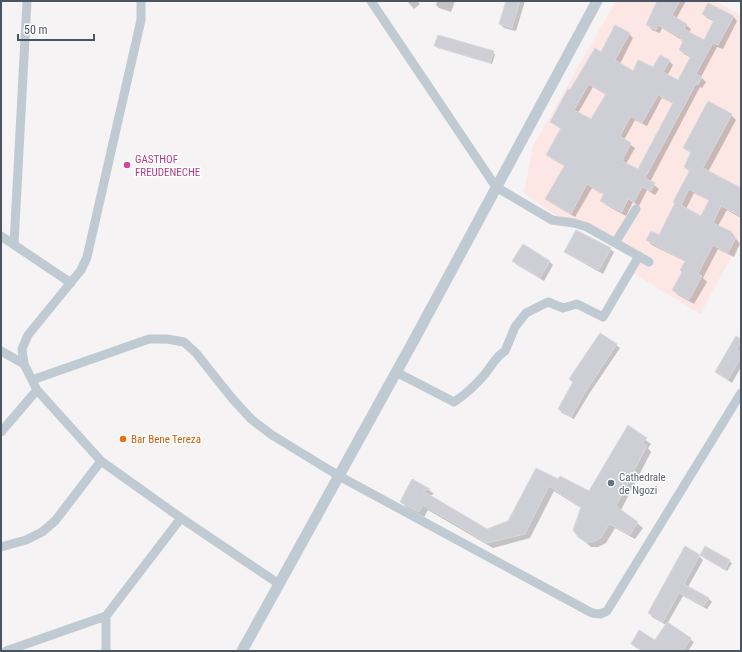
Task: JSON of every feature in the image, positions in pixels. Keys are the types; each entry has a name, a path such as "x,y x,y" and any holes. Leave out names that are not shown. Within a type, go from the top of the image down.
{"street":[{"path":"14,244 27,1"},
{"path":"141,1 141,20 87,257 81,270 28,335 22,349 24,364 37,390 101,460 181,518 279,584"},
{"path":"371,1 496,187 552,220 574,223 587,227 649,262"},
{"path":"242,651 396,372 597,1"},
{"path":"616,243 636,209"},
{"path":"1,236 71,283"},
{"path":"396,372 454,402 467,394 484,375 499,354 505,351 514,327 526,312 548,302 563,308 577,304 603,317 638,256"},
{"path":"32,380 149,339 167,339 184,342 196,353 231,397 251,419 272,435 339,476 592,613 600,614 607,611 741,393"},
{"path":"1,352 24,364"},
{"path":"1,432 37,390"},
{"path":"1,547 26,540 42,532 55,521 101,460"},
{"path":"6,651 106,616 181,518"},
{"path":"106,616 106,651"}],"shaded area":[{"path":"616,1 715,1 741,15 741,239 700,314 630,271 638,256 560,218 524,193 533,146"}],"building":[{"path":"506,1 520,1 512,28 499,24"},
{"path":"657,1 680,1 672,15 687,24 684,29 704,40 714,20 702,14 708,3 734,16 718,45 713,43 696,74 702,77 698,85 696,84 645,178 655,183 651,191 642,187 634,202 628,199 622,212 600,201 604,194 587,184 571,214 545,199 565,165 546,155 561,128 550,122 568,89 570,90 595,48 601,52 615,25 630,33 615,60 633,71 638,60 653,67 660,55 670,60 663,72 678,80 691,56 679,50 683,41 681,40 682,38 658,25 656,30 646,25","holes":["589,84 606,94 591,119 574,110","658,95 673,103 638,169 622,161 631,143 620,136 631,116 642,123"]},
{"path":"438,35 494,51 490,63 434,46"},
{"path":"708,101 732,114 703,168 741,188 741,216 721,206 713,223 732,232 731,236 736,238 728,253 713,245 698,274 702,276 689,300 672,290 682,272 680,270 685,261 646,240 651,231 659,235 675,203 673,202 690,170 684,167 691,152 683,148","holes":["689,189 709,200 701,216 681,205"]},
{"path":"576,230 611,248 599,270 564,252"},
{"path":"523,244 550,261 540,278 512,261"},
{"path":"600,333 617,344 571,417 558,409 573,382 569,379"},
{"path":"736,336 741,339 741,342 736,350 741,352 741,357 728,380 715,372"},
{"path":"628,425 647,438 642,443 647,446 616,506 638,522 630,535 609,524 601,538 593,542 585,542 578,537 573,530 581,507 549,486 525,534 487,543 423,505 419,512 400,502 412,479 430,489 423,491 487,529 508,521 536,468 558,479 560,476 589,491"},
{"path":"685,546 700,555 684,584 709,598 704,606 679,593 663,622 648,613"},
{"path":"705,546 730,560 725,570 700,555"},
{"path":"667,622 691,638 683,651 643,651 631,644 639,630 655,640"}],"place":[{"name":"GASTHOF FREUDENECHE","path":"127,165"},
{"name":"Bar Bene Tereza","path":"123,439"},
{"name":"Cathedrale de Ngozi","path":"611,483"}]}
